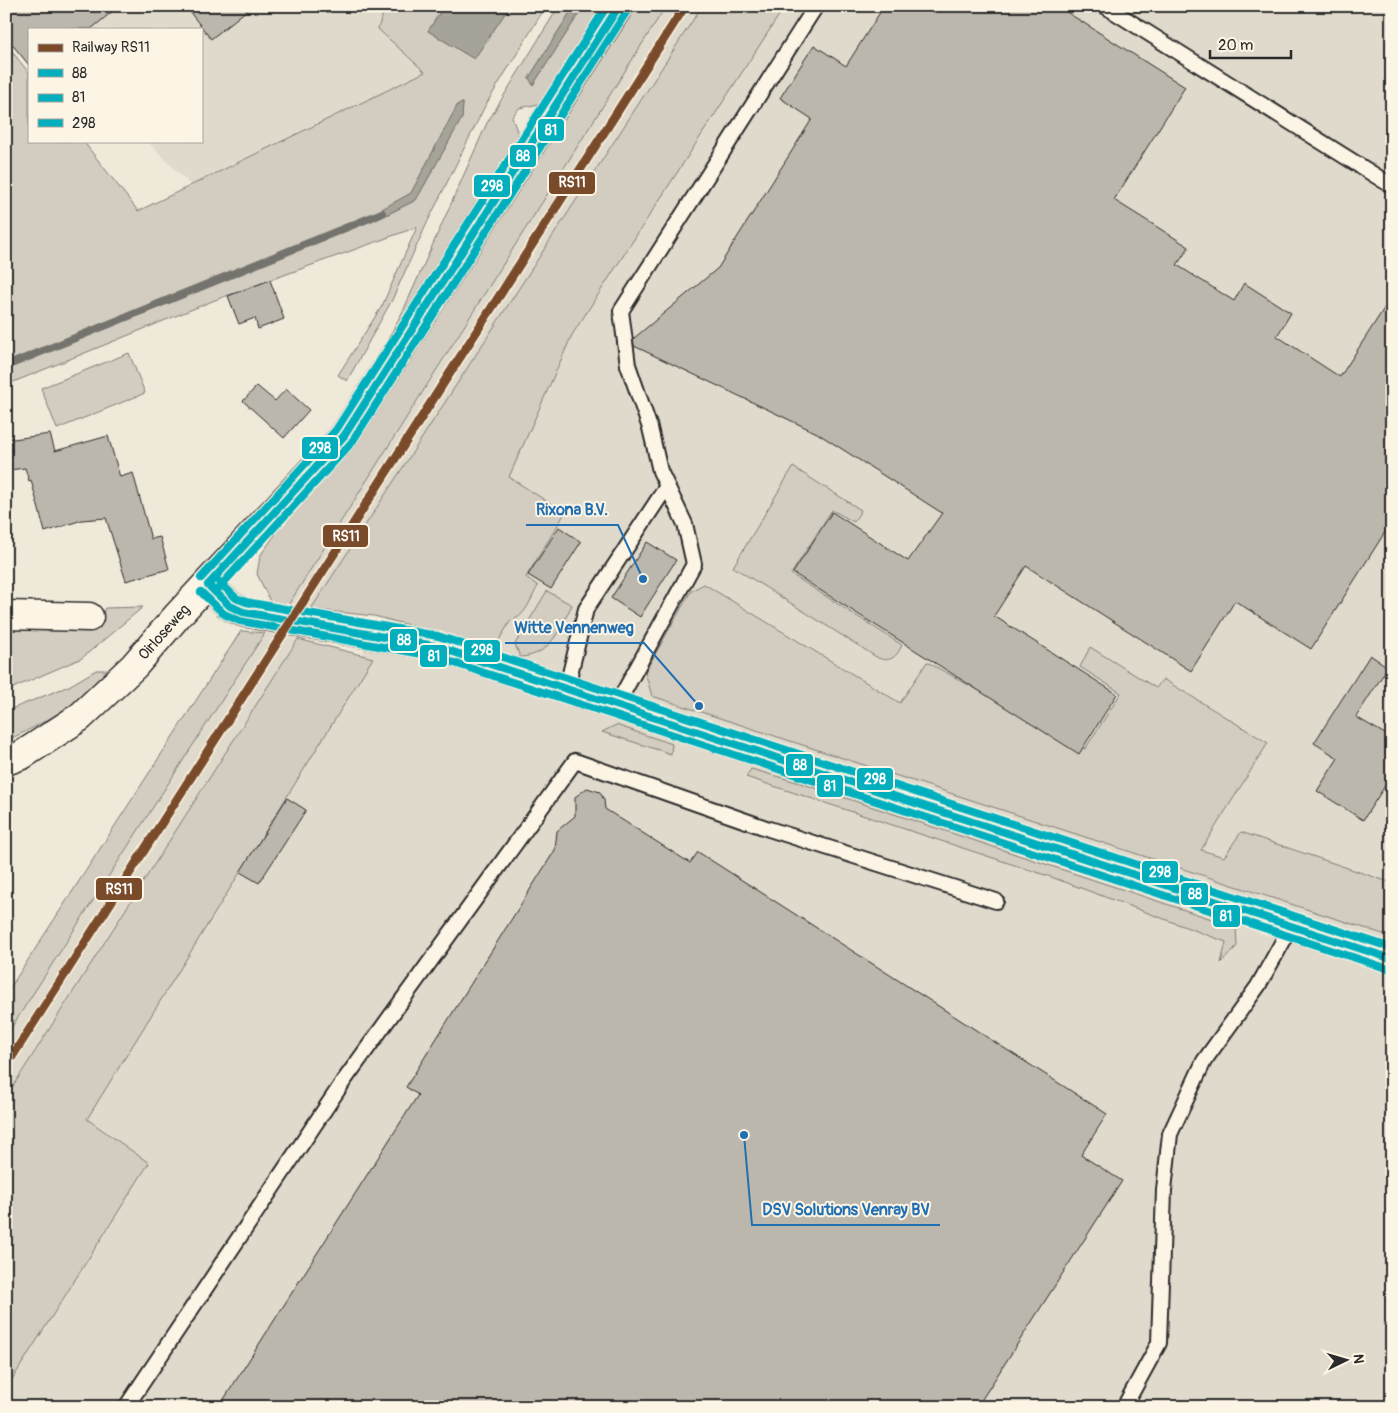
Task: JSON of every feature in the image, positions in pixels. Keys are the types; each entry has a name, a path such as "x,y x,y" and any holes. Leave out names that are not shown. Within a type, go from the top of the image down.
{"street":[{"name":"Oirloseweg","path":"6,761 22,755 80,717 134,666 344,436 619,6"},
{"path":"208,585 230,606 243,612 435,646 1392,959"},
{"path":"6,615 90,617"}],"lane":[{"path":"616,706 694,564 685,524 660,471 650,428 628,366 621,311 816,6"},
{"path":"1105,6 1392,186"},
{"path":"566,690 586,609 667,486"},
{"path":"126,1407 343,1082 575,761 769,829 996,901"},
{"path":"1124,1407 1158,1343 1164,1190 1170,1134 1204,1061 1258,986 1292,925"}],"shaded area":[{"path":"12,6 529,6 256,251 148,142 202,142 202,28 33,28"},
{"path":"389,6 444,6 428,31 474,59 510,6 546,6 485,106 427,223 392,300 347,381 338,375 382,306 417,227 215,300 6,385 6,44 28,72 28,142 84,142 138,211 425,72 378,29 382,16","holes":["463,103 462,118 416,200 376,220 374,214 411,193 458,104"]},
{"path":"444,6 510,6 474,59 428,31"},
{"path":"559,6 574,6 529,78 533,85 584,6 607,6 544,103 519,108 512,117 520,140 375,363 404,309 487,123"},
{"path":"574,6 584,6 533,85 529,78"},
{"path":"637,6 666,6 287,607 270,601 257,574 260,556 284,522 362,430 392,388"},
{"path":"666,6 702,6 311,609 287,607"},
{"path":"702,6 785,6 572,335 509,477 565,513 526,577 538,586 524,612 511,620 499,640 490,646 374,616 311,609"},
{"path":"773,6 1392,6 1392,1407 6,1407 6,1205 544,372"},
{"path":"463,103 462,118 416,200 376,220 373,214 411,193 458,104"},
{"path":"129,353 145,393 57,429 41,388"},
{"path":"793,467 861,510 854,522 832,510 791,574 902,645 898,652 890,659 878,658 733,567"},
{"path":"704,584 900,703 927,662 1085,749 1121,693 1080,667 1090,647 1156,688 1163,679 1268,743 1201,850 1224,857 1241,832 1392,883 1392,937 652,696 645,672 691,591"},
{"path":"547,591 572,605 558,631 547,646 540,652 520,657 515,644"},
{"path":"143,607 82,658 6,691 6,626 96,627 105,608"},
{"path":"241,631 265,633 6,1036 6,994"},
{"path":"265,633 298,639 6,1097 6,1036"},
{"path":"298,639 373,658 87,1119 149,1163 6,1389 6,1097"},
{"path":"96,670 108,670 74,703 61,712 6,741 6,711 69,686"},
{"path":"616,725 672,744 671,754 602,732"},
{"path":"751,769 800,783 1236,927 1237,946 1221,963 1226,942 1054,878 746,777"}],"building":[{"path":"6,6 119,6 92,28 28,28 28,64 6,37"},
{"path":"185,6 252,6 211,39"},
{"path":"884,6 1057,6 1185,87 1114,200 1189,247 1177,265 1234,301 1244,283 1291,313 1277,336 1340,377 1392,296 1392,521 1311,649 1235,601 1191,671 1026,566 994,616 1117,694 1079,754 793,573 832,512 908,561 942,513 817,433 634,346 633,339 718,268 812,119 780,98 814,45 846,66"},
{"path":"270,280 284,319 258,329 255,318 239,324 228,296"},
{"path":"257,386 275,401 286,389 309,410 284,438 243,401"},
{"path":"50,434 55,451 108,436 120,477 133,473 151,539 160,537 169,569 126,581 106,518 82,520 45,532 31,480 29,481 25,468 10,470 6,440"},
{"path":"559,527 581,542 551,589 528,575"},
{"path":"647,542 676,560 640,617 611,598"},
{"path":"1370,655 1388,667 1356,717 1392,738 1392,775 1363,820 1317,791 1338,758 1314,743"},
{"path":"587,788 600,792 604,800 605,809 690,863 698,852 1107,1114 1081,1155 1122,1181 977,1407 219,1407 418,1095 406,1087 555,850 557,831 575,816 575,797"},
{"path":"287,798 306,810 259,883 240,872"}],"waterway":[{"path":"6,366 382,213"}],"rail line":[{"name":"RS11","path":"6,1066 685,6"}],"transit line":[{"name":"298","path":"201,578 336,430 607,6"},
{"name":"88","path":"208,585 344,436 619,6"},
{"name":"81","path":"215,592 352,442 627,11"},
{"name":"298","path":"215,578 236,598 246,602 438,636 1392,948"},
{"name":"88","path":"208,585 230,606 243,612 435,646 1392,959"},
{"name":"81","path":"201,592 224,614 240,621 433,656 1389,969"}],"place":[{"name":"Rixona B.V.","path":"643,579"},
{"name":"Witte Vennenweg","path":"699,706"},
{"name":"DSV Solutions Venray BV","path":"744,1135"}]}
